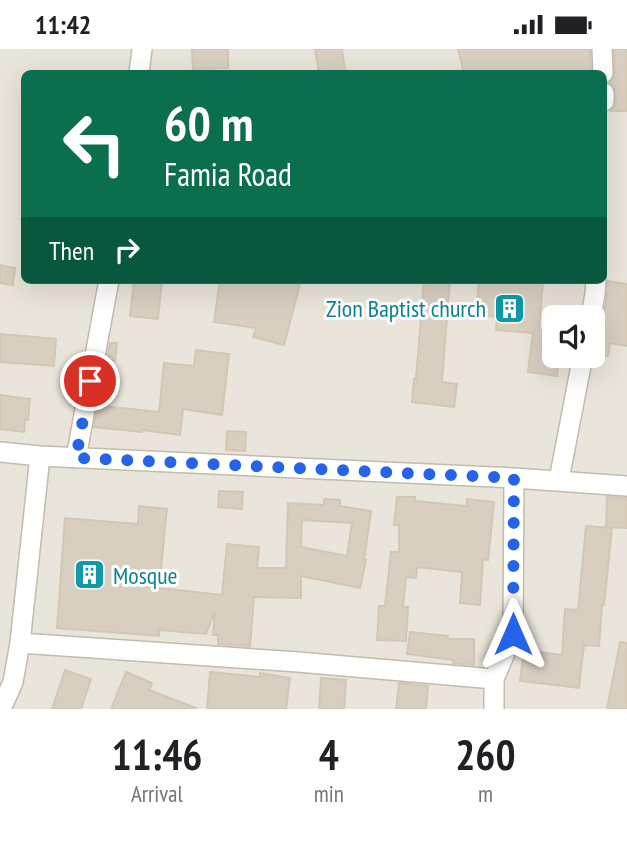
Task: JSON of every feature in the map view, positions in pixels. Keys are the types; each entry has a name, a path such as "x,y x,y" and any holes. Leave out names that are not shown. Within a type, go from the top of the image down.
{"street":[{"path":"139,70 142,49"},
{"path":"602,49 603,70"},
{"path":"76,458 108,284"},
{"path":"593,305 596,284"},
{"path":"559,480 581,368"},
{"path":"0,451 40,456 559,480 627,486"},
{"path":"1,709 13,682 20,643 40,456"},
{"path":"494,709 494,679 513,634 514,478"},
{"path":"20,643 298,662 494,679"}],"shaded area":[{"path":"0,49 627,49 627,709 0,709"}],"building":[{"path":"192,49 228,49 228,68 193,69"},
{"path":"315,49 342,49 345,69 318,70"},
{"path":"458,49 590,49 591,70 463,70"},
{"path":"614,49 627,49 627,111 611,111 616,101 615,87 610,83 615,73"},
{"path":"0,265 15,268 13,285 0,283"},
{"path":"608,281 627,284 627,346 610,343 608,356 605,356"},
{"path":"134,284 162,284 158,319 130,316"},
{"path":"219,284 300,284 284,345 253,337 256,328 214,322"},
{"path":"424,284 450,284 442,382 457,384 454,407 412,402"},
{"name":"Zion Baptist church","path":"479,284 543,284 539,330 542,330 542,368 558,368 557,376 528,372 533,333 496,330 497,317 476,315"},
{"path":"0,334 56,339 54,366 0,362"},
{"path":"110,343 117,343 115,361 107,360"},
{"path":"196,350 229,354 222,415 183,409 180,435 94,427 105,366 109,367 103,406 159,412 164,363 194,366"},
{"path":"0,395 30,399 24,432 0,429"},
{"path":"227,431 246,432 245,451 226,450"},
{"path":"219,491 243,492 242,509 218,507"},
{"path":"397,497 415,497 415,501 467,506 467,499 494,502 488,560 483,559 480,605 460,603 462,572 417,567 416,578 406,577 403,607 408,607 406,641 377,640 379,606 385,606 391,552 399,552 399,525 394,525"},
{"path":"607,497 627,498 627,528 606,527"},
{"path":"324,499 340,500 340,506 371,511 360,588 301,576 301,598 254,597 250,646 218,644 218,635 213,635 215,611 206,634 159,630 159,636 57,628 65,518 138,524 139,506 167,509 159,588 222,595 227,544 259,547 257,568 286,568 288,503 324,505","holes":["302,520 352,523 347,556 301,547"]},
{"path":"586,526 612,528 599,646 584,645 579,688 520,681 524,650 562,655 565,609 578,610"},
{"path":"410,632 448,636 448,639 474,639 474,665 407,654"},
{"path":"620,642 627,643 627,709 607,709"},
{"path":"65,670 91,679 81,709 52,709"},
{"path":"126,672 152,683 149,690 196,709 111,709"},
{"path":"210,672 260,677 260,673 290,678 286,709 207,709"},
{"path":"321,678 346,680 344,709 319,709"},
{"path":"399,683 428,686 426,709 396,709"}],"place":[{"name":"Zion Baptist church","path":"509,308"},
{"name":"Mosque","path":"90,575"}],"route":[{"path":"90,381 76,458 514,478 513,634"}]}
